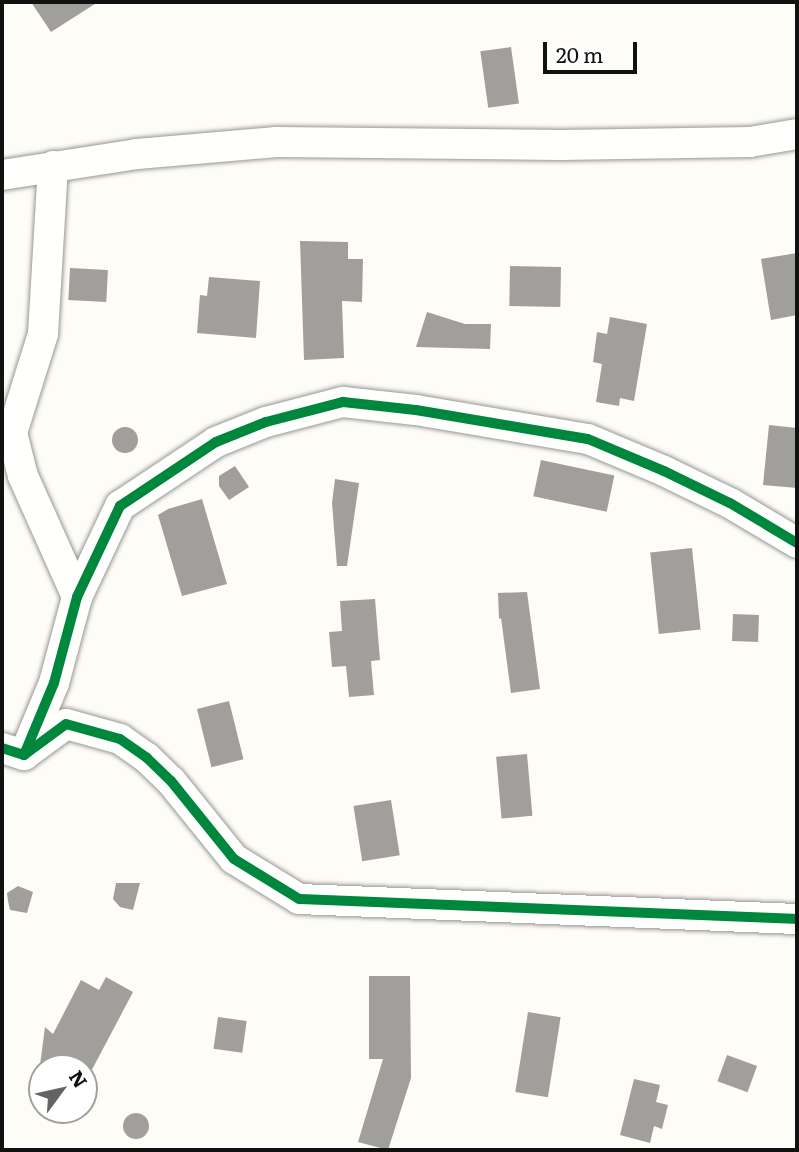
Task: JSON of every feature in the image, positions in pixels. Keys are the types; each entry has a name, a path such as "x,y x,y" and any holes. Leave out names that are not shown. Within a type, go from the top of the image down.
{"street":[{"path":"2,175 137,154 276,142 574,145 750,142 797,134"},
{"path":"53,166 43,334 12,433 23,476 77,597"},
{"path":"13,752 54,683 77,597 120,506 216,442 267,422 343,402 416,410 588,439 719,498 797,542"},
{"path":"13,752 66,724 120,739 171,781 234,859 299,898 797,919"}],"building":[{"path":"31,2 98,2 51,32"},
{"path":"511,47 519,103 488,108 480,51"},
{"path":"300,241 348,242 348,259 363,259 362,302 342,301 344,358 304,360"},
{"path":"797,253 797,315 771,320 761,259"},
{"path":"510,266 561,267 560,307 509,306"},
{"path":"70,268 108,270 106,302 68,300"},
{"path":"209,277 260,281 256,338 197,333 200,295 207,296"},
{"path":"427,312 465,324 491,324 490,349 416,347"},
{"path":"610,317 647,324 634,401 620,398 619,406 596,402 602,364 593,362 597,332 607,334"},
{"path":"769,425 797,428 797,488 763,485"},
{"path":"125,427 134,431 138,440 134,449 125,453 116,449 112,440 116,431"},
{"path":"541,460 614,476 607,512 533,496"},
{"path":"235,466 249,487 229,500 219,486 219,476"},
{"path":"335,479 359,483 347,566 337,566 332,503"},
{"path":"202,499 227,584 182,596 158,515 168,509"},
{"path":"692,548 701,630 659,634 650,552"},
{"path":"527,592 540,689 511,693 501,618 499,619 498,593"},
{"path":"375,599 380,660 371,661 374,695 349,697 346,666 332,667 329,632 342,631 340,601"},
{"path":"733,614 759,615 758,642 732,641"},
{"path":"229,701 244,759 211,767 197,709"},
{"path":"527,754 532,816 502,818 496,757"},
{"path":"391,800 400,855 362,861 353,806"},
{"path":"116,883 140,883 133,910 120,907 113,899"},
{"path":"18,886 33,892 27,913 10,910 7,893"},
{"path":"369,976 410,976 411,1078 388,1150 358,1142 383,1059 369,1059"},
{"path":"106,977 133,992 98,1058 98,1054 41,1054 45,1027 53,1034 81,980 99,990"},
{"path":"528,1012 561,1017 548,1097 515,1092"},
{"path":"218,1017 247,1021 242,1053 214,1049"},
{"path":"727,1055 757,1066 747,1092 717,1081"},
{"path":"634,1079 660,1085 656,1102 668,1105 662,1129 654,1126 650,1143 620,1135"},
{"path":"136,1113 145,1117 149,1126 145,1135 136,1139 127,1135 123,1126 127,1117"}],"cycle path":[{"path":"24,755 54,683 77,597 120,506 216,442 266,422 343,402 416,410 588,439 730,503 797,543"},
{"path":"2,748 24,755 66,724 120,739 147,758 171,781 234,859 299,899 797,919"}]}
